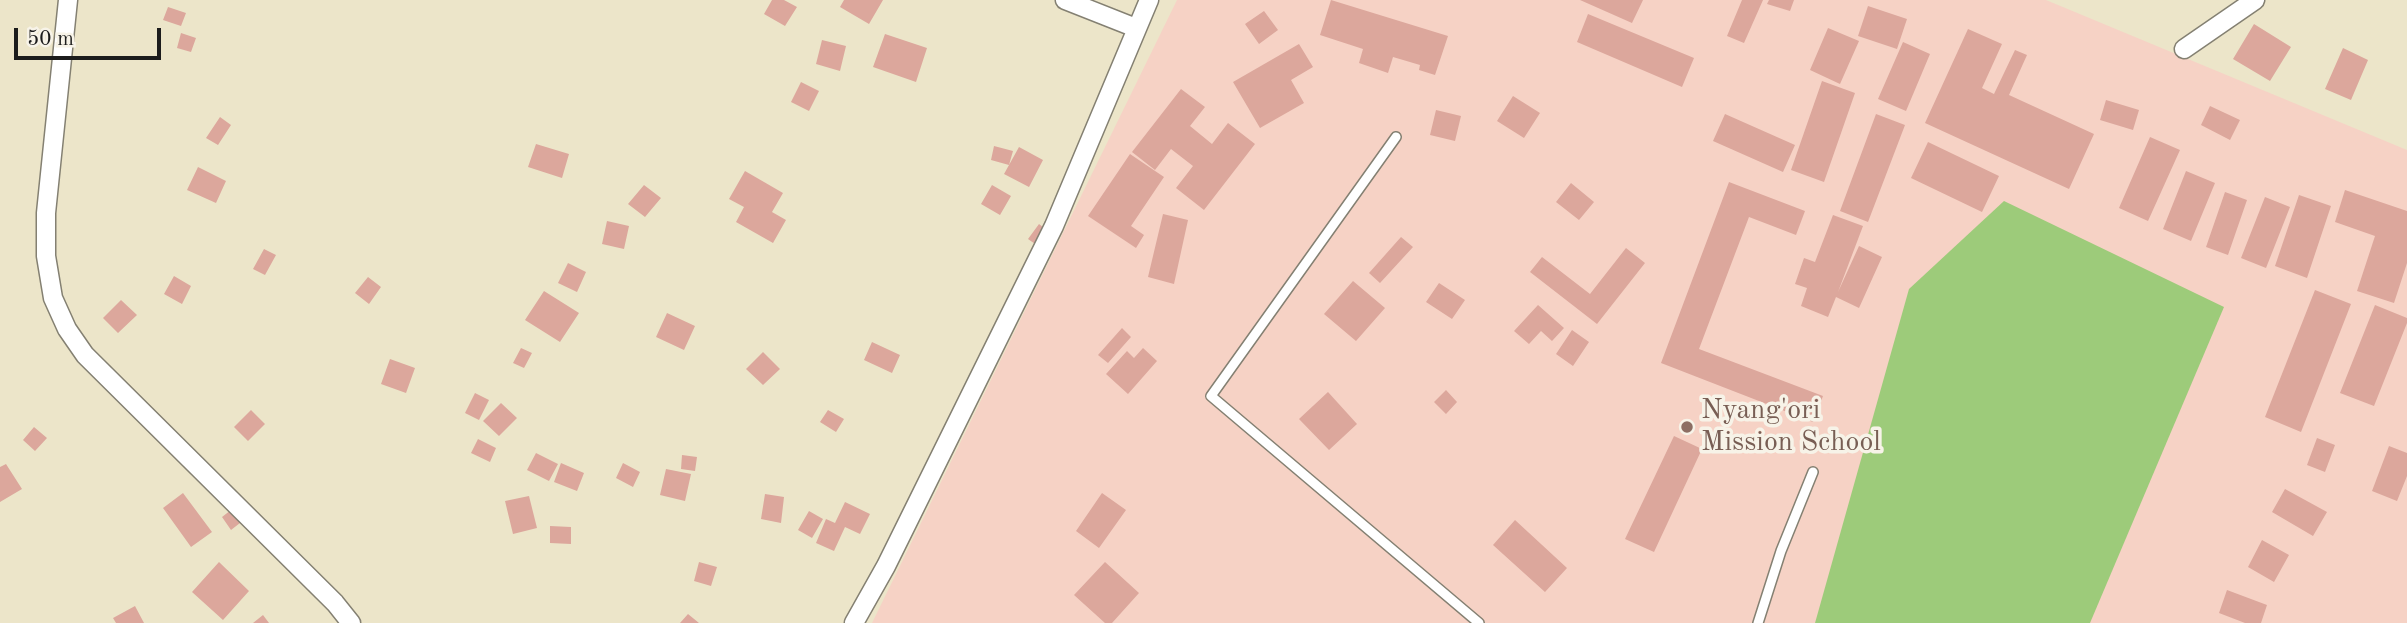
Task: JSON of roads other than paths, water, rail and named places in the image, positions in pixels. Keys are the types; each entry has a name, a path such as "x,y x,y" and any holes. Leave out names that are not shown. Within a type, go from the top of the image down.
{"street":[{"path":"68,0 46,212 46,256 53,298 67,329 85,355 335,603 351,623"},
{"path":"1065,0 1136,28"},
{"path":"854,623 886,566 1054,226 1149,0"},
{"path":"2184,49 2255,0"}],"lane":[{"path":"1396,138 1211,396 1479,623"},
{"path":"1758,623 1781,551 1813,472"}],"place":[{"name":"Nyang'ori Mission School","path":"1687,427"}]}
